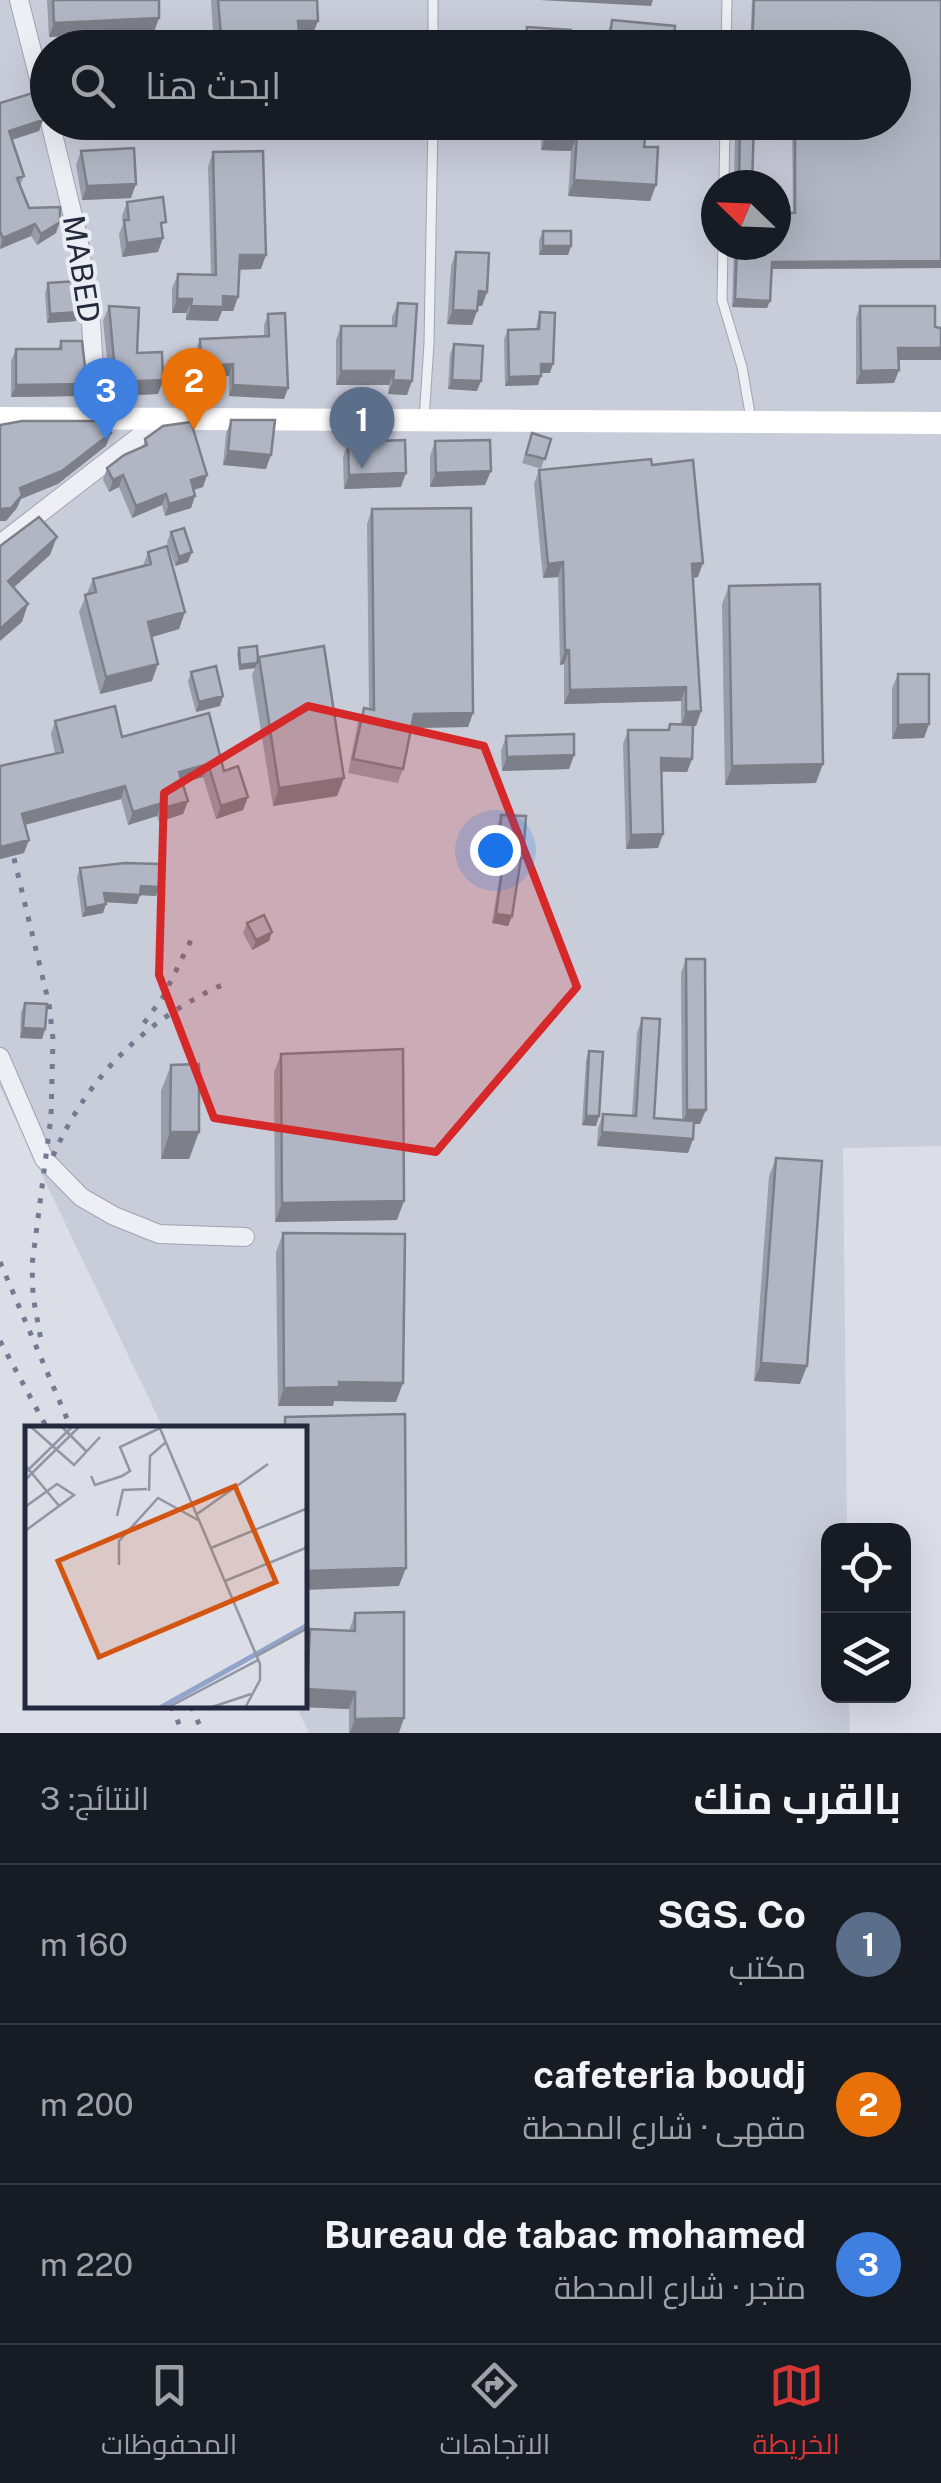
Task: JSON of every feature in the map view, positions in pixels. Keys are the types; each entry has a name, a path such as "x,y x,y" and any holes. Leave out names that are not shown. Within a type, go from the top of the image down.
{"main road":[{"path":"0,418 941,423"}],"street":[{"path":"19,0 30,43"},
{"name":"MABED","path":"54,140 78,237 90,322 97,418"},
{"path":"0,544 162,419"},
{"path":"0,1057 44,1159 80,1197 159,1234 245,1237"}],"lane":[{"path":"433,0 433,30"},
{"path":"726,30 727,0"},
{"path":"424,420 433,140"},
{"path":"724,170 725,140"},
{"path":"723,260 722,300 742,368 751,421"}],"highlighted area":[{"path":"308,706 484,746 577,987 436,1152 214,1118 159,975 164,793"}],"shaded area":[{"path":"0,0 941,0 941,1146 843,1148 847,1523 821,1523 821,1703 849,1703 850,1733 309,1733 297,1708 308,1708 308,1426 162,1426 0,1087"}],"building":[{"path":"53,0 159,0 159,18 54,23"},
{"path":"218,0 317,0 318,21 298,21 299,30 220,30"},
{"path":"754,0 941,0 941,261 772,262 770,301 735,299 736,260 791,260 795,140 911,140 911,30 753,30"},
{"path":"612,20 675,26 675,30 611,30"},
{"path":"527,27 571,30 527,30"},
{"path":"30,94 30,124 9,131 24,176 17,178 29,208 60,207 60,222 41,234 35,224 3,238 0,231 0,103"},
{"path":"577,140 645,140 644,147 658,147 656,185 574,180"},
{"path":"740,140 753,140 752,170 739,170"},
{"path":"134,148 136,184 87,186 81,151"},
{"path":"263,151 266,255 240,255 238,297 223,296 223,307 191,306 192,299 177,299 178,274 216,275 213,152"},
{"path":"163,197 163,238 127,243 127,202"},
{"path":"543,231 571,231 571,246 543,246"},
{"path":"456,252 489,253 487,292 479,291 477,311 453,310"},
{"path":"77,281 79,312 50,314 48,283"},
{"path":"398,303 417,304 412,381 393,380 394,371 341,371 341,326 396,326"},
{"path":"109,306 139,308 137,353 162,352 163,380 116,382"},
{"path":"860,306 935,306 941,348 898,348 899,370 861,371"},
{"path":"540,312 555,313 553,364 541,364 541,376 509,377 508,330 539,329"},
{"path":"285,313 288,388 233,385 233,364 201,366 200,339 269,336 268,314"},
{"path":"61,341 82,341 87,384 16,385 16,349 61,349"},
{"path":"454,344 483,346 481,381 452,380"},
{"path":"231,420 275,420 271,455 228,451"},
{"path":"22,421 103,421 111,433 62,471 20,488 22,495 11,508 0,509 0,425"},
{"path":"191,422 207,475 191,480 195,496 169,504 166,494 136,506 123,475 113,480 107,468 147,445 145,439 163,426"},
{"path":"532,433 551,439 545,459 526,454"},
{"path":"405,440 406,473 349,475 348,442"},
{"path":"490,440 491,471 436,473 435,441"},
{"path":"651,459 652,465 693,460 703,563 692,564 701,711 686,712 686,687 570,690 563,562 548,564 539,470"},
{"path":"471,508 473,713 414,714 403,769 353,759 364,708 374,710 372,509"},
{"path":"39,517 57,537 8,581 28,604 0,629 0,546"},
{"path":"184,528 192,552 179,557 171,532"},
{"path":"167,546 185,612 148,622 158,664 106,677 85,595 96,592 93,579 151,564 148,552"},
{"path":"820,584 823,764 732,766 729,586"},
{"path":"257,646 257,663 240,665 239,648"},
{"path":"324,646 344,778 279,788 259,657"},
{"path":"216,666 223,696 199,702 191,672"},
{"path":"898,674 929,674 929,724 898,725"},
{"path":"115,706 122,737 209,713 224,771 238,766 248,797 221,806 208,764 179,772 188,801 164,808 162,803 133,812 125,786 22,814 29,840 0,847 0,766 63,752 55,721"},
{"path":"670,724 693,725 692,759 661,758 663,834 631,835 628,730 669,730"},
{"path":"574,734 574,755 507,757 506,736"},
{"path":"501,815 526,816 512,916 496,914 504,857 499,857"},
{"path":"160,864 159,887 141,886 140,895 104,893 106,904 86,908 80,868"},
{"path":"264,915 272,932 256,940 247,923"},
{"path":"686,959 705,959 706,1110 687,1110"},
{"path":"25,1003 47,1004 45,1029 23,1028"},
{"path":"642,1018 660,1019 654,1118 694,1121 693,1139 602,1132 603,1114 636,1116"},
{"path":"403,1049 404,1201 282,1203 281,1054"},
{"path":"589,1051 603,1052 599,1116 586,1116"},
{"path":"199,1064 199,1132 170,1132 171,1065"},
{"path":"776,1158 822,1161 807,1366 761,1363"},
{"path":"283,1233 405,1234 403,1383 339,1382 339,1387 284,1388"},
{"path":"405,1414 406,1568 308,1571 308,1426 285,1426 285,1417"},
{"path":"404,1612 404,1718 355,1719 355,1692 308,1689 310,1629 355,1631 355,1613"}],"railway":[{"path":"0,800 49,1004 53,1039 51,1117 32,1265 41,1340"},
{"path":"144,1023 163,997 195,932"},
{"path":"53,1156 83,1100 122,1054 169,1015 224,984"},
{"path":"0,1262 70,1426"},
{"path":"0,1341 46,1426"},
{"path":"172,1708 183,1733"},
{"path":"192,1708 203,1733"}],"place":[{"name":"cafeteria boudj","path":"194,430"},
{"name":"Bureau de tabac mohamed","path":"106,440"},
{"name":"SGS. Co","path":"362,469"}]}
